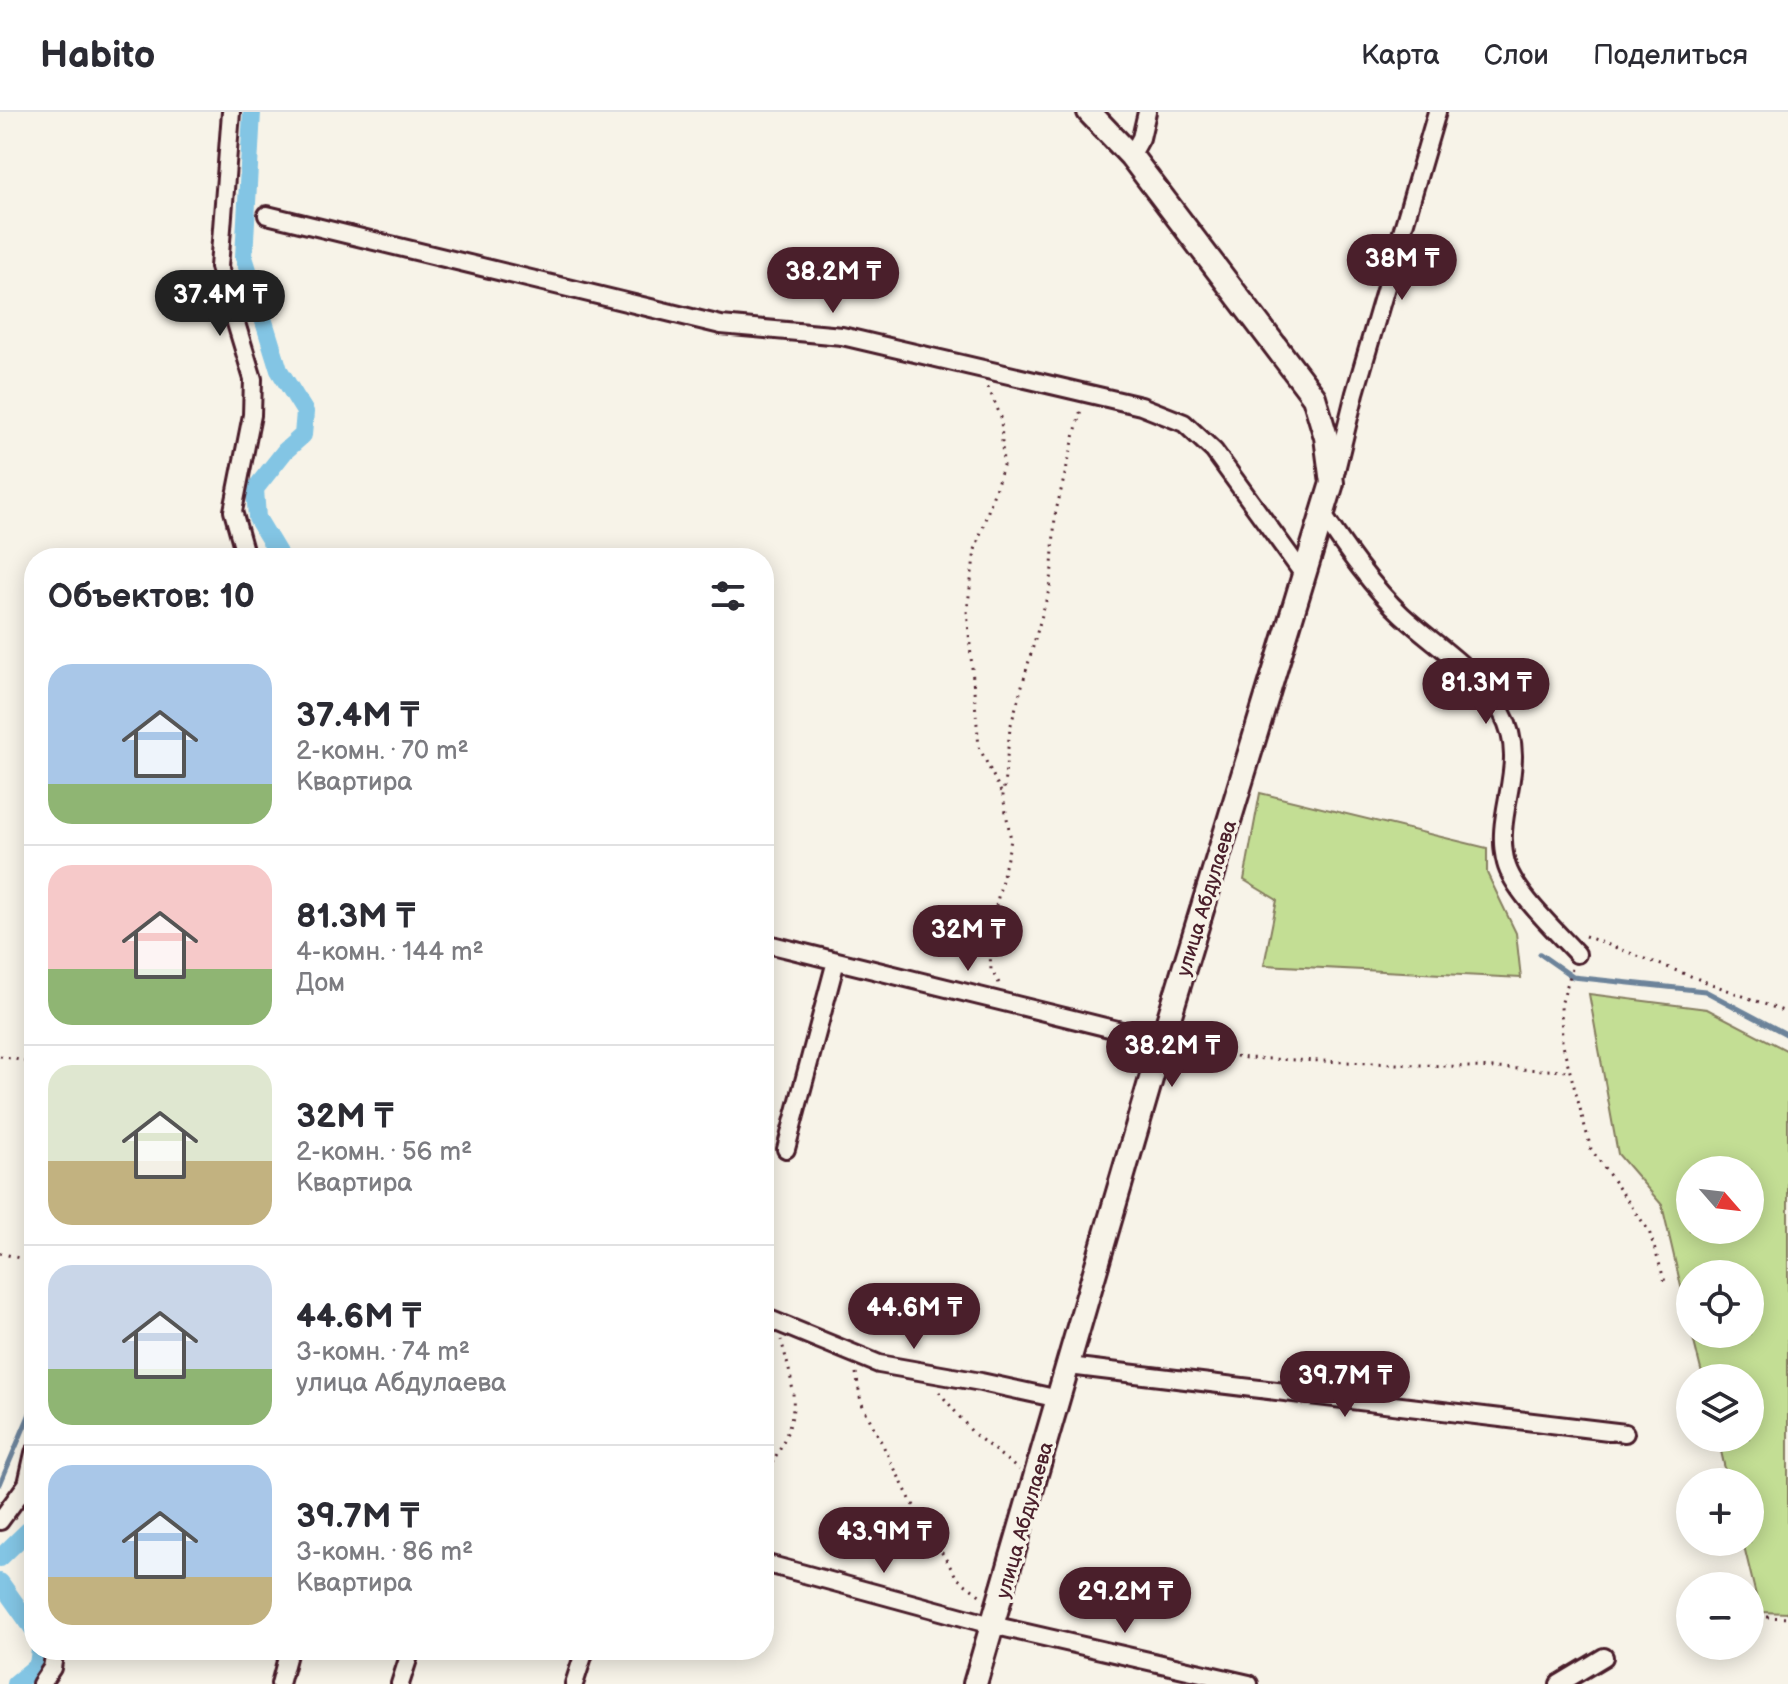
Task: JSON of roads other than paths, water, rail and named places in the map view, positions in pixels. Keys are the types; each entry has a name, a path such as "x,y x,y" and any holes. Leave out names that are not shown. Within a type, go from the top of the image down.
{"main road":[{"path":"1089,112 1131,156 1314,397 1326,437 1332,483"},
{"name":"улица Абдулаева","path":"975,1684 1162,1041 1332,483"}],"street":[{"path":"231,112 219,267 253,379 252,415 233,511 243,548"},
{"path":"1131,156 1141,138 1147,112"},
{"name":"улица Абдулаева","path":"1332,483 1437,112"},
{"path":"267,215 721,325 842,336 1141,406 1184,423 1214,451 1304,575"},
{"path":"1323,515 1343,545 1400,613 1478,681 1503,714 1513,743 1514,771 1503,831 1506,864 1529,902 1577,954"},
{"path":"774,946 1162,1041"},
{"path":"786,1149 836,961"},
{"path":"774,1321 879,1364 1059,1399"},
{"path":"1069,1366 1625,1433"},
{"path":"0,1521 24,1488"},
{"path":"774,1565 995,1617 1249,1684"},
{"path":"1559,1684 1604,1657"},
{"path":"41,1684 52,1668 53,1660"},
{"path":"280,1684 286,1660"},
{"path":"400,1684 408,1660"},
{"path":"574,1684 582,1660"}],"waterway":[{"path":"252,112 244,257 279,370 305,412 303,435 285,451 255,489 257,518 275,548"},
{"path":"1540,954 1573,977 1705,991 1788,1035"},
{"path":"0,1484 24,1428"},
{"path":"0,1558 24,1535"},
{"path":"0,1582 24,1616"},
{"path":"15,1684 38,1665 39,1660"}]}
